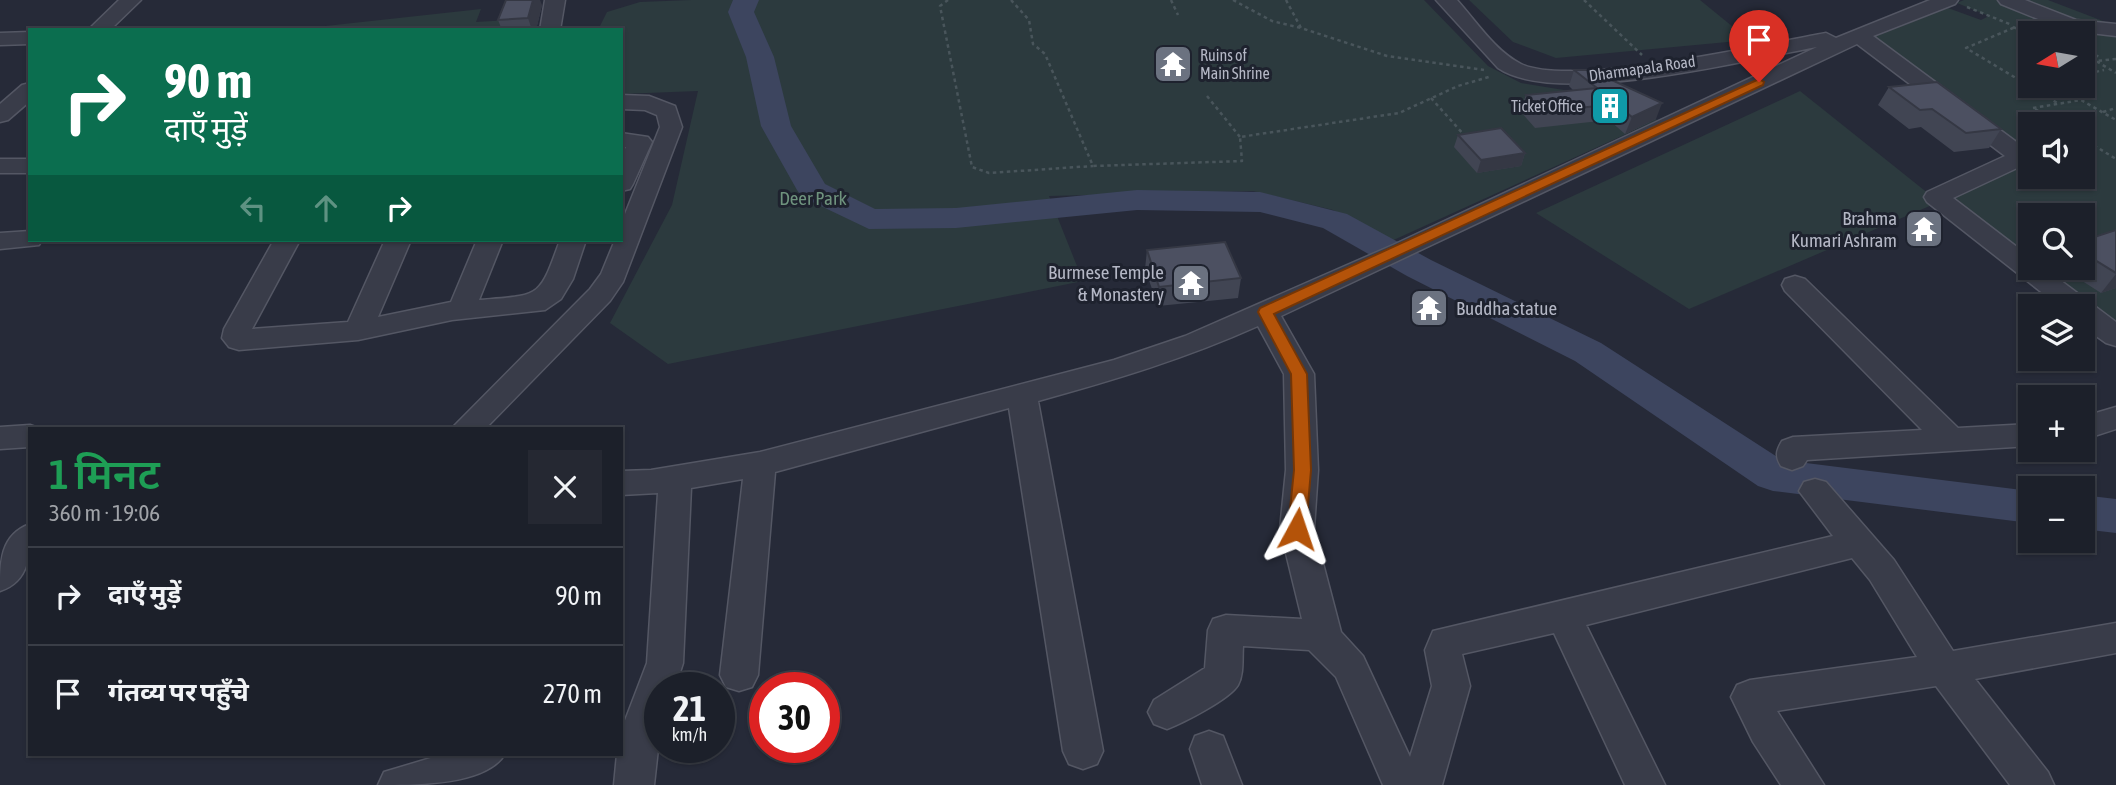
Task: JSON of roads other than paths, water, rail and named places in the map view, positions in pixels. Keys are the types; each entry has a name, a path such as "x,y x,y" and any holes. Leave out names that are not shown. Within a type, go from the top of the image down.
{"street":[{"path":"100,28 131,0"},
{"path":"550,28 555,0"},
{"name":"Dharmapala Road","path":"1446,0 1503,60 1514,69 1529,74 1587,77 1861,34"},
{"path":"2008,0 2073,26 2116,30"},
{"path":"623,483 676,478 760,464 1121,368 1195,343 1389,257 1861,34 1956,3"},
{"path":"1861,34 2022,157 1936,197 2061,294"},
{"path":"0,38 28,38"},
{"path":"0,92 28,91"},
{"path":"0,115 28,92"},
{"path":"468,427 591,305 614,276 671,127 667,111 658,105 623,102"},
{"path":"623,140 639,142 623,179"},
{"path":"0,166 28,166"},
{"path":"0,241 28,239"},
{"path":"286,242 236,338 251,340 358,331 461,310 528,305 543,300 561,279 572,242"},
{"path":"358,331 397,242"},
{"path":"461,310 489,242"},
{"path":"1795,285 1950,439"},
{"path":"1265,312 1299,374 1303,470 1297,529 1325,639"},
{"path":"2095,321 2116,336"},
{"path":"1022,394 1083,751"},
{"path":"0,438 28,436"},
{"path":"1792,458 1793,449 2018,436"},
{"path":"738,674 760,464"},
{"path":"634,785 638,738 664,673 676,478"},
{"path":"1815,491 1882,570 1943,667 2034,785"},
{"path":"0,577 28,540"},
{"path":"1422,785 1451,686 1443,650 1446,642 1684,588 1857,543"},
{"path":"1563,614 1645,785"},
{"path":"1167,712 1223,677 1226,630 1314,635 1325,639 1350,667 1403,785"},
{"path":"1804,785 1767,730 1750,697 1849,685 2116,638"},
{"path":"1209,749 1222,785"},
{"path":"398,785 463,768 483,756"}],"waterway":[{"path":"746,0 741,12 760,57 776,126 813,190 869,219 956,218 1137,200 1260,202 1335,221 1419,268 1588,352 1773,475 2018,506"},
{"path":"2095,514 2116,516"}],"place":[{"name":"Ruins of Main Shrine","path":"1173,64"},
{"name":"Ticket Office","path":"1610,106"},
{"name":"Brahma Kumari Ashram","path":"1924,229"},
{"name":"Burmese Temple & Monastery","path":"1191,283"},
{"name":"Buddha statue","path":"1429,308"}],"park label":[{"name":"Deer Park","path":"813,198"}]}
